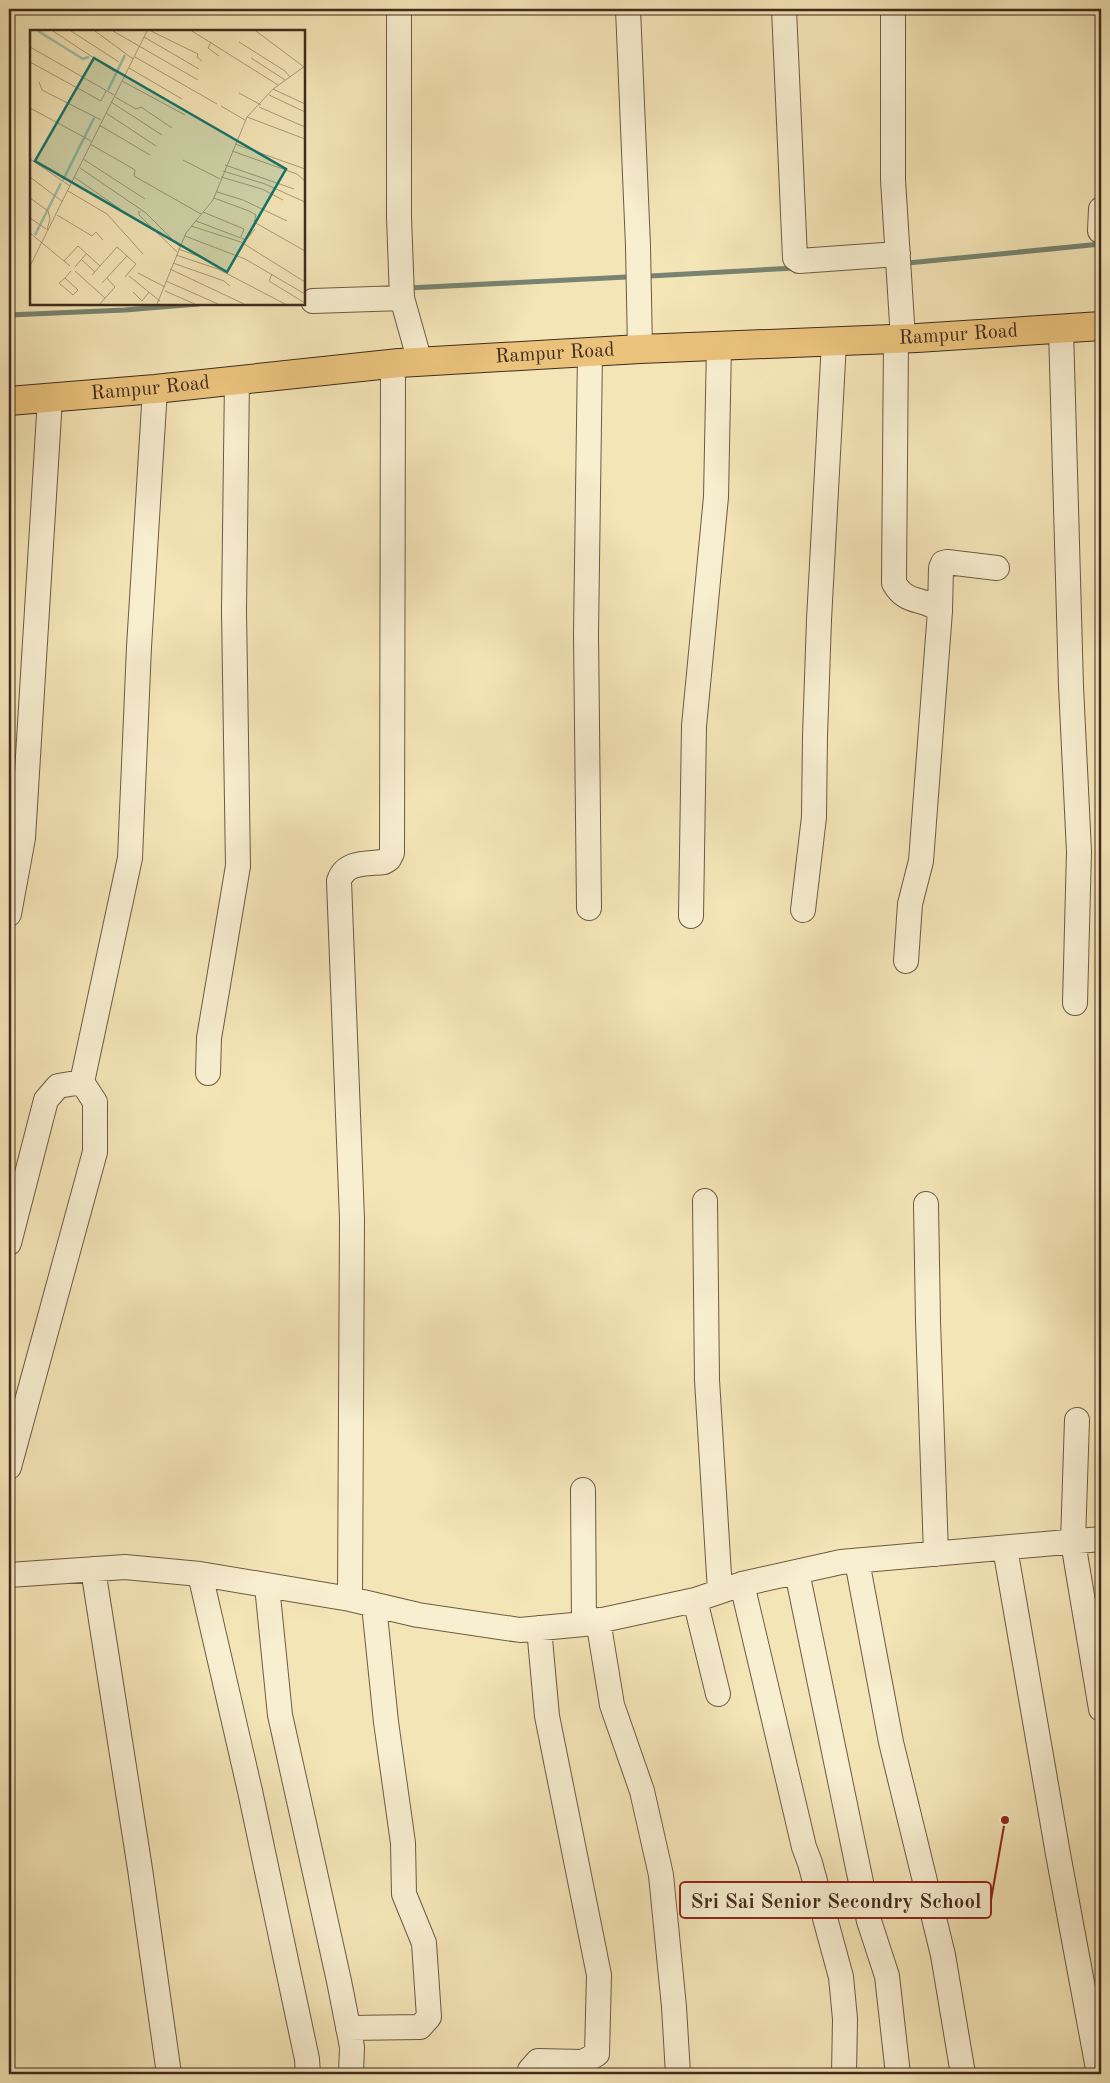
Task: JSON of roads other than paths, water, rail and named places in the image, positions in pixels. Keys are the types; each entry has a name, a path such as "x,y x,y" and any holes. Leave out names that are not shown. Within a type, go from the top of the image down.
{"main road":[{"name":"Rampur Road","path":"9,401 154,389 237,379 420,362 640,349 900,339 1101,326"}],"street":[{"path":"399,9 402,291 420,362"},
{"path":"628,9 638,246 640,349"},
{"path":"784,9 795,258 799,260 898,254"},
{"path":"892,9 893,180 898,254 900,339 894,583 904,597 934,606 940,611"},
{"path":"313,301 402,291"},
{"path":"1061,329 1071,676 1079,852 1075,1004"},
{"path":"802,910 814,817 814,736 818,640 834,342"},
{"path":"691,916 694,726 716,496 718,346"},
{"path":"589,908 586,634 590,352"},
{"path":"350,1599 352,1219 339,881 342,872 350,866 384,862 389,859 392,853 393,364"},
{"path":"208,1073 209,1038 238,866 234,611 237,379"},
{"path":"9,1467 95,1152 95,1102 82,1082 130,858 139,647 154,389"},
{"path":"9,914 23,838 50,398"},
{"path":"906,961 910,904 921,861 940,611 941,568 943,563 947,562 997,568"},
{"path":"9,1243 46,1100 58,1086 82,1082"},
{"path":"705,1201 707,1380 731,1587 841,1977 845,2019 844,2074"},
{"path":"926,1204 928,1331 936,1554"},
{"path":"1077,1420 1073,1542 1101,1709"},
{"path":"583,1490 591,1622 612,1705 642,1791 660,1876 674,2007 678,2074"},
{"path":"9,1576 125,1567 200,1574 350,1599 418,1615 520,1630 591,1622 695,1600 731,1587 841,1562 1101,1539"},
{"path":"1005,1548 1061,1872 1099,2074"},
{"path":"857,1561 891,1742 944,1963 964,2074"},
{"path":"93,1569 140,1869 169,2074"},
{"path":"797,1572 869,1921 887,1976 898,2074"},
{"path":"200,1574 250,1791 308,2074"},
{"path":"267,1586 280,1715 352,2047 351,2074"},
{"path":"695,1600 718,1694"},
{"path":"348,2028 420,2027 429,2017 424,1944 404,1894 403,1843 386,1722 374,1605"},
{"path":"530,2074 530,2070 538,2061 582,2062 597,2054 599,1976 547,1716 539,1628"}],"waterway":[{"path":"908,263 1101,244"},
{"path":"650,276 796,268"},
{"path":"408,288 627,277"},
{"path":"9,315 125,310 186,305"}],"place":[{"name":"Sri Sai Senior Secondry School","path":"1005,1820"}]}
